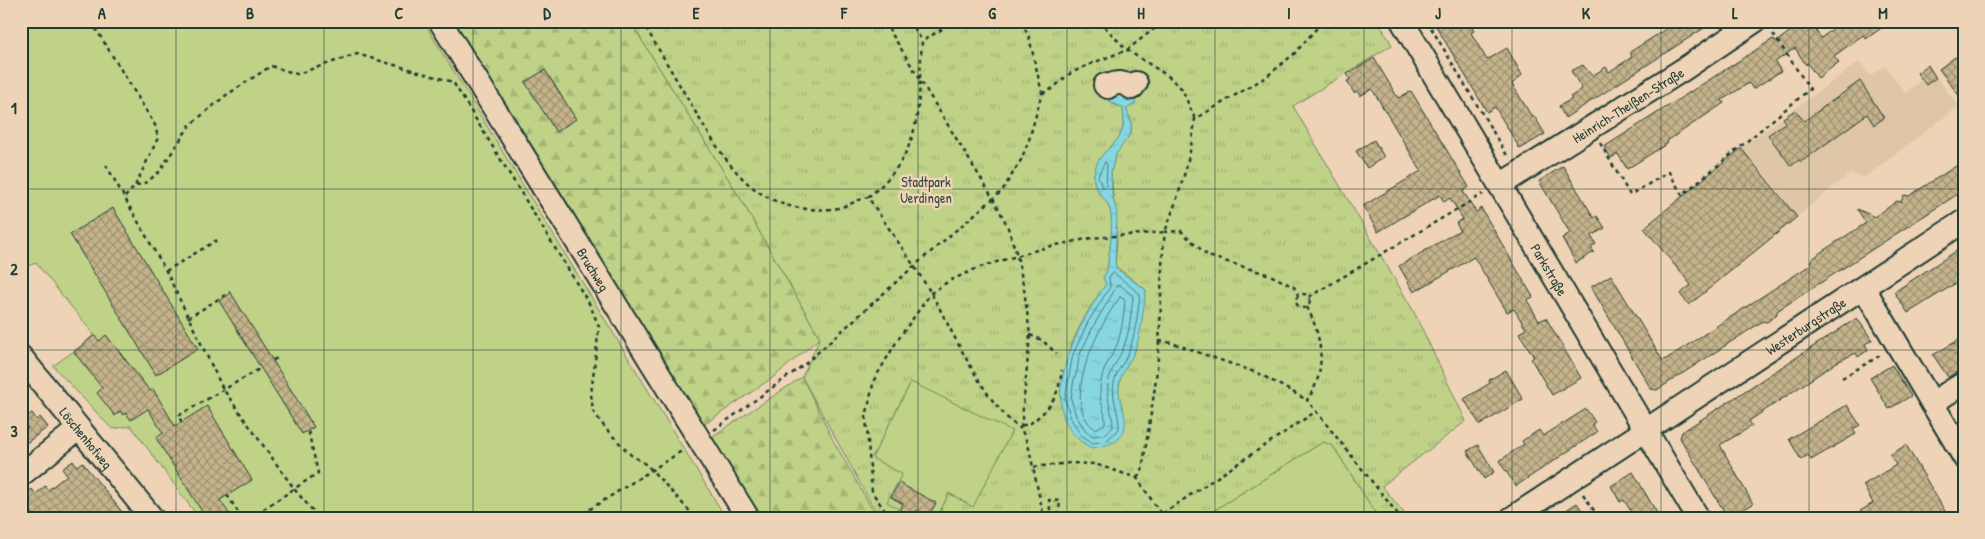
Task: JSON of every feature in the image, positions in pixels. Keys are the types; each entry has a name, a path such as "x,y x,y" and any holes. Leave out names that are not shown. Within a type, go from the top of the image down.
{"street":[{"name":"Bruchweg","path":"440,21 701,439 748,518"},
{"name":"Parkstraße","path":"1402,21 1509,179 1647,431 1698,518"},
{"name":"Heinrich-Theißen-Straße","path":"1509,179 1762,25"},
{"path":"1105,86 1108,87 1114,83 1121,83 1132,88 1136,83"},
{"name":"Westerburgstraße","path":"1512,518 1964,221"},
{"path":"1868,296 1964,458"},
{"name":"Löschenhofweg","path":"21,357 152,518"},
{"path":"1932,403 1964,383"},
{"path":"21,475 78,429"}],"path":[{"path":"91,21 155,125 158,138 135,186 124,197"},
{"path":"642,21 718,149 734,171 759,194 794,207 834,209 868,196 886,183 906,154 918,116 922,41 910,21"},
{"path":"884,21 994,200 1007,225 1018,256 1030,336 1022,427 1034,467 1044,518"},
{"path":"922,41 956,21"},
{"path":"576,518 701,439 805,364 913,267 994,200 1002,191 1021,160 1029,140 1042,93 1029,37 1021,21"},
{"path":"1099,21 1127,50 1164,21"},
{"path":"1137,478 1142,471 1160,341 1160,290 1165,232 1186,172 1192,145 1194,119 1266,77 1295,52 1324,21"},
{"path":"1309,297 1509,179 1427,21"},
{"path":"1591,128 1630,194 1669,172 1682,195 1810,89 1762,25"},
{"path":"135,186 147,182 159,172 190,125 225,96 271,66 296,74 357,54 453,82 590,305 599,327 591,394 593,411 606,429 631,455 647,465 696,518"},
{"path":"106,165 166,271 223,389 295,490 319,518"},
{"path":"868,196 931,293 958,343 1001,412 1022,427"},
{"path":"890,518 872,492 866,417 874,380 896,341 931,293 964,274 1018,256 1091,238 1181,231 1208,256 1270,275 1294,287 1298,295 1296,304 1300,307 1307,307"},
{"path":"166,271 217,240"},
{"path":"188,318 230,292"},
{"path":"1298,295 1303,293 1309,297"},
{"path":"1307,400 1312,392 1319,369 1321,348 1317,331 1307,307 1310,301 1309,297"},
{"path":"1030,336 1042,340 1057,354"},
{"path":"1160,341 1172,343 1260,374 1307,400 1401,518"},
{"path":"1842,378 1898,345"},
{"path":"273,360 278,358"},
{"path":"182,422 178,416 261,368"},
{"path":"1022,427 1028,425 1050,406 1056,396 1062,370"},
{"path":"1156,518 1315,412"},
{"path":"250,518 318,473 308,430"},
{"path":"1034,467 1070,463 1094,464 1137,478 1162,514"},
{"path":"1573,479 1595,512 1595,518"},
{"path":"227,495 242,518"},
{"path":"1050,518 1049,500 1060,501 1058,518"}],"shaded area":[{"path":"1859,62 1870,76 1885,66 1905,93 1922,80 1926,86 1937,78 1959,106 1864,178 1850,173 1798,216 1742,147"}],"green space":[{"path":"21,21 423,21 726,518 199,518 131,426 112,429 53,366 95,336 36,263 21,268"},
{"path":"454,21 630,21 742,201 820,338 775,376 702,426"},
{"name":"Stadtpark Uerdingen","path":"630,21 1378,21 1392,45 1293,106 1414,312 1466,421 1382,486 1408,518 1371,518 1376,514 1333,446 1323,442 1202,518 937,518 949,493 973,506 911,382 872,458 902,474 897,515 903,518 879,518 802,377 820,338 742,201","holes":["1108,96 1135,104 1126,108 1131,122 1131,133 1116,154 1111,172 1117,239 1115,266 1146,290 1135,351 1122,372 1119,386 1118,398 1124,413 1064,370 1066,370 1071,347 1080,325 1106,284 1103,277 1107,271 1112,223 1110,209 1095,185 1094,175 1101,157 1117,140 1123,122 1123,108 1111,103"]},
{"path":"802,377 833,440 877,518 759,518 710,438"},
{"path":"911,382 1012,431 973,507 949,493 937,518 903,518 897,515 899,509 887,502 902,474 872,458"},
{"path":"1323,442 1333,446 1376,514 1371,518 1202,518"}],"water":[{"path":"1110,91 1136,97 1135,104 1126,109 1131,122 1131,133 1116,154 1111,172 1112,194 1117,214 1115,263 1117,269 1146,290 1137,343 1119,385 1125,419 1124,431 1115,442 1092,448 1073,434 1063,415 1061,393 1064,370 1072,346 1094,302 1106,284 1103,277 1107,271 1112,223 1110,209 1095,185 1094,175 1101,157 1122,132 1124,122 1123,108 1109,101"}],"building":[{"path":"1433,21 1468,21 1474,31 1471,33 1487,60 1507,48 1522,75 1512,84 1545,134 1520,149 1495,107 1487,112"},
{"path":"1665,21 1715,21 1565,118 1559,106 1572,99 1570,97 1582,89 1571,71 1583,65 1592,76 1606,67 1609,72 1632,57 1630,52 1669,27"},
{"path":"1804,21 1809,21 1821,38 1843,21 1891,21 1866,39 1863,35 1834,56 1839,62 1818,78 1807,63 1806,65 1795,48 1775,62 1781,71 1753,89 1749,83 1722,100 1724,103 1667,141 1668,143 1627,169 1618,154 1611,158 1604,147 1773,39 1776,42"},
{"path":"1964,56 1964,102 1939,69 1955,57 1958,61"},
{"path":"1374,58 1398,98 1411,91 1469,187 1463,191 1476,212 1481,208 1533,297 1527,300 1539,321 1546,318 1581,378 1552,395 1531,359 1534,357 1519,333 1526,329 1514,309 1507,312 1474,257 1414,292 1399,266 1460,230 1456,223 1463,219 1450,198 1444,202 1440,195 1378,232 1363,206 1421,171 1372,89 1360,96 1357,91 1354,93 1347,81 1350,79 1347,74"},
{"path":"1928,65 1936,78 1926,85 1917,73"},
{"path":"545,70 576,119 556,132 525,82"},
{"path":"1860,81 1884,118 1874,125 1867,114 1801,162 1799,160 1791,166 1768,135 1786,122 1783,118 1795,110 1804,121"},
{"path":"1374,140 1384,157 1367,168 1356,151"},
{"path":"1741,148 1797,217 1689,305 1680,294 1691,285 1644,228"},
{"path":"1964,161 1964,190 1777,311 1777,314 1767,322 1763,321 1657,390 1651,389 1591,287 1611,275 1663,361 1812,264 1810,261 1821,252 1866,223 1857,209 1875,217 1897,201 1901,202 1904,195 1909,196"},
{"path":"1563,166 1594,218 1597,216 1605,228 1591,236 1596,244 1591,247 1594,252 1576,263 1562,238 1570,233 1539,181"},
{"path":"113,208 198,349 156,375 70,234"},
{"path":"1964,246 1964,278 1908,313 1894,292"},
{"path":"231,293 314,427 302,434 219,301"},
{"path":"1857,318 1872,340 1865,344 1868,350 1858,357 1856,353 1837,362 1749,421 1752,426 1720,445 1753,504 1728,518 1680,438 1682,432"},
{"path":"94,335 99,341 106,335 150,391 153,389 175,426 207,406 252,480 220,500 232,518 206,518 156,438 163,433 148,409 131,420 126,413 123,415 120,411 115,416 97,393 102,388 74,352"},
{"path":"1964,337 1964,368 1948,377 1933,355"},
{"path":"1892,365 1911,396 1889,409 1870,378"},
{"path":"1506,370 1523,399 1480,425 1464,399 1490,383 1489,380"},
{"path":"1847,405 1860,425 1853,429 1856,434 1811,460 1808,455 1801,460 1789,439"},
{"path":"1586,409 1595,422 1592,424 1597,432 1516,486 1499,461 1524,444 1522,441 1539,430 1543,436"},
{"path":"32,413 37,420 40,417 48,427 21,447 21,436 28,428 22,420"},
{"path":"1478,445 1494,472 1484,479 1467,451"},
{"path":"1906,445 1949,518 1849,518 1873,503 1863,485 1896,465 1890,455"},
{"path":"73,461 77,466 82,462 127,518 35,518 21,498 32,489 36,494 45,486 48,490 67,475 62,469"},
{"path":"1633,472 1660,518 1635,518 1624,500 1620,502 1611,486"},
{"path":"899,483 936,503 928,517 916,510 912,518 899,512 903,504 891,497"},
{"path":"1577,503 1587,518 1554,518"}]}
